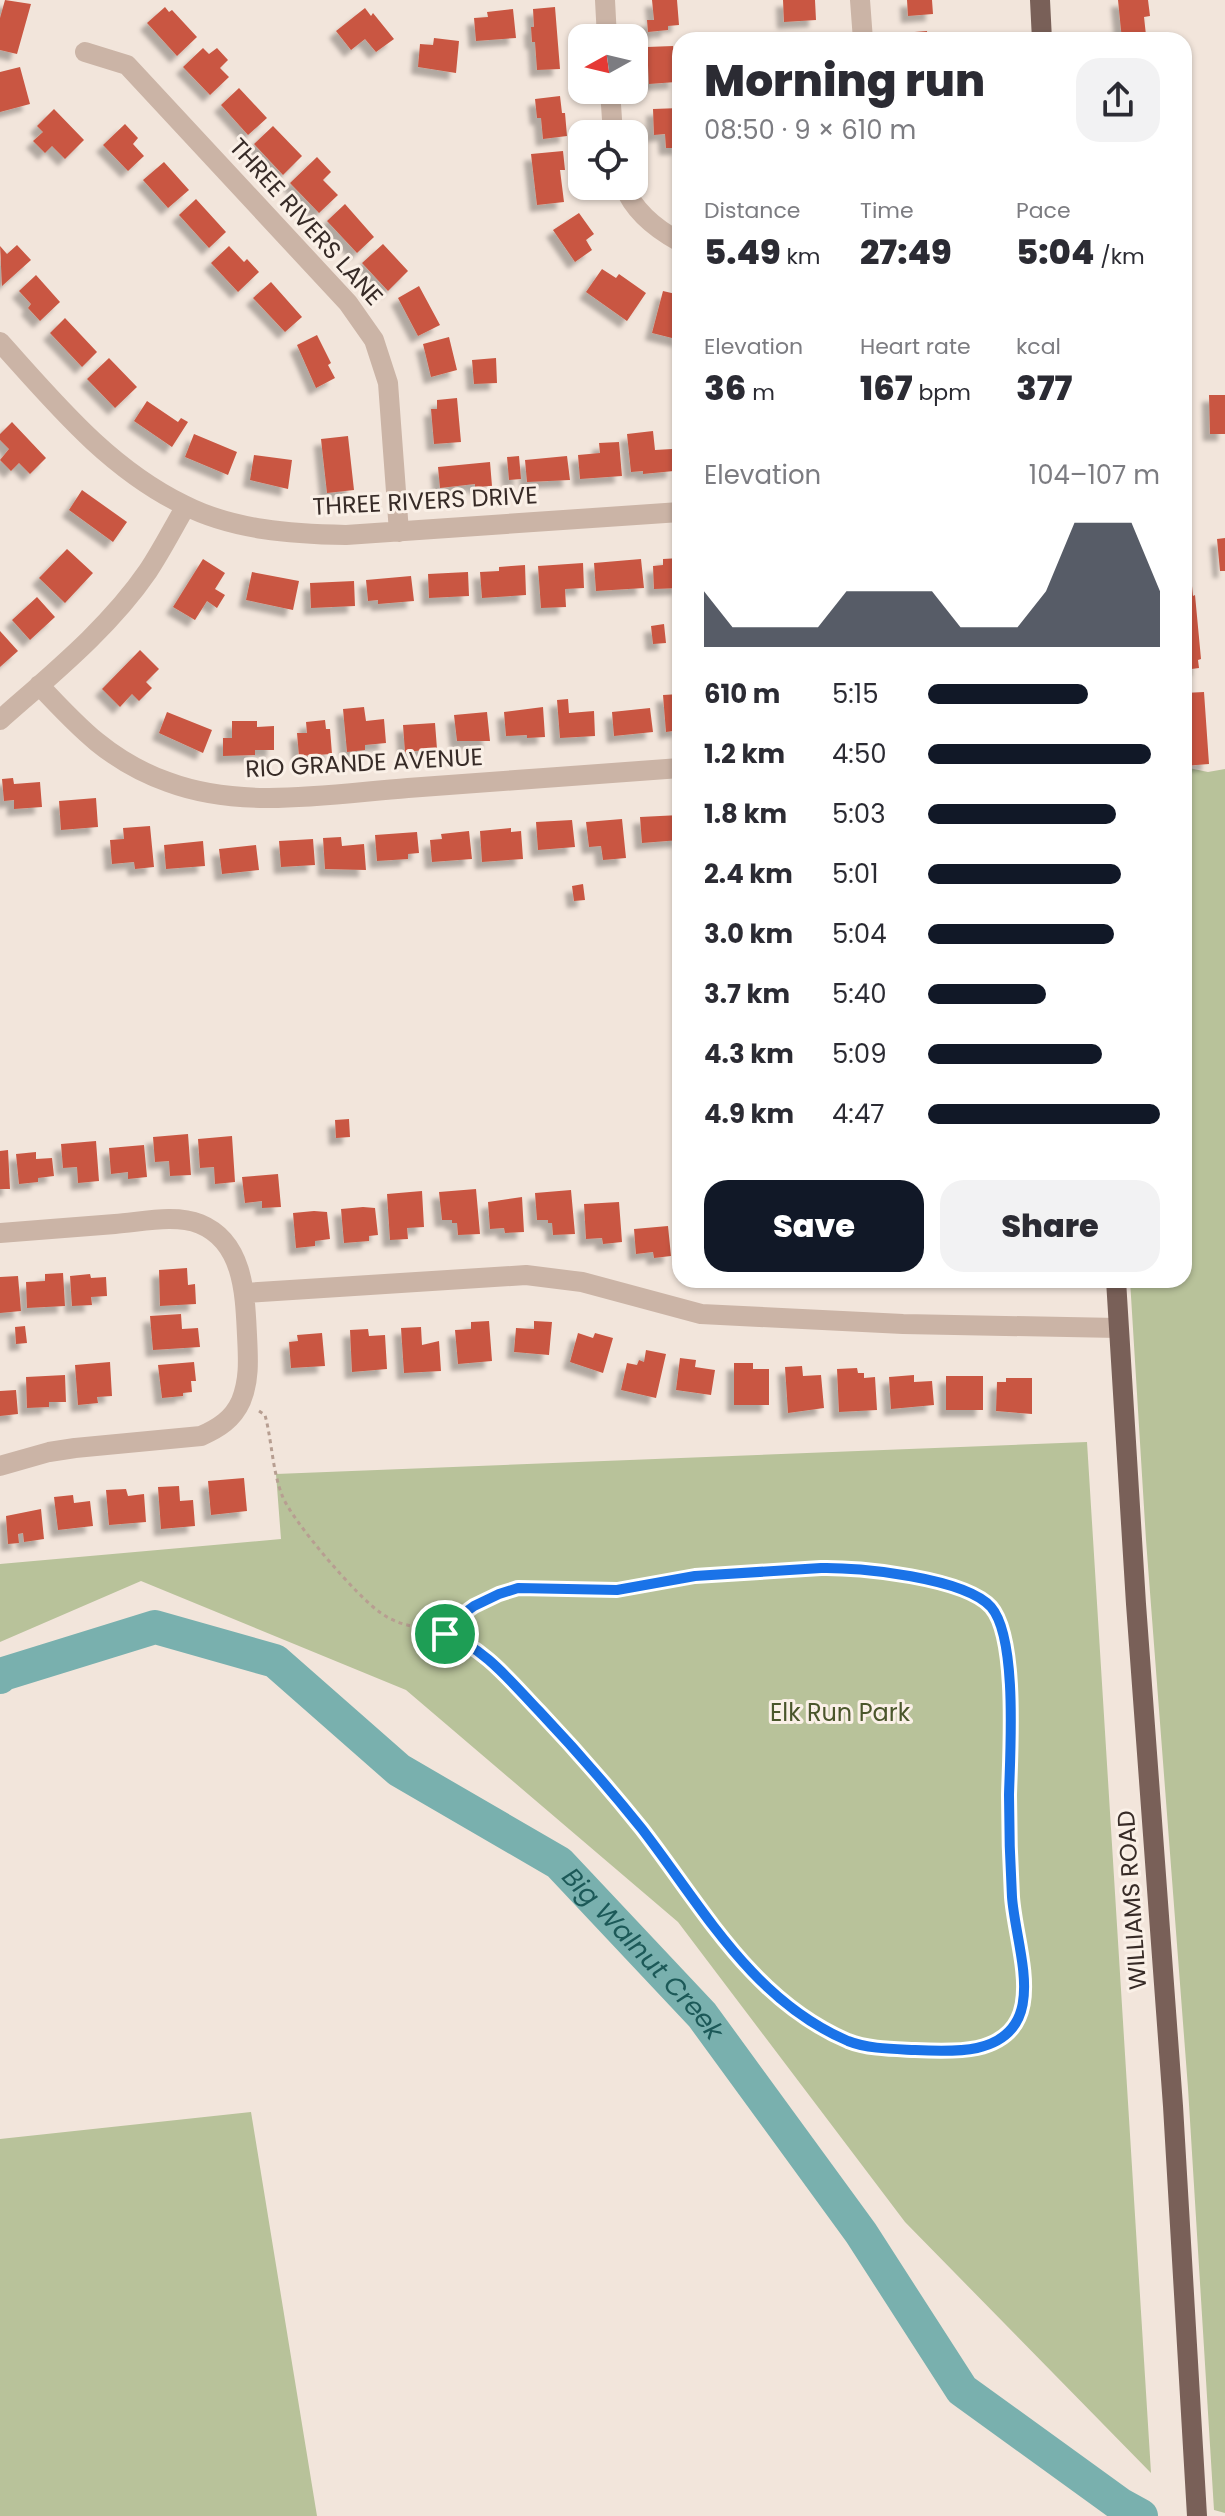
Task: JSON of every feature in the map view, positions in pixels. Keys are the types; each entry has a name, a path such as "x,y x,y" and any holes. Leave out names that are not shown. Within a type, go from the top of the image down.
{"main road":[{"path":"1040,0 1042,32"},
{"name":"WILLIAMS ROAD","path":"1116,1288 1173,2106 1197,2516"}],"street":[{"path":"605,0 606,24"},
{"path":"860,0 862,32"},
{"name":"THREE RIVERS LANE","path":"85,52 127,65 348,303 368,330 382,360 388,383 399,532"},
{"path":"633,200 652,224 672,237"},
{"name":"THREE RIVERS DRIVE","path":"0,342 7,365 129,473 186,506 233,522 304,534 346,535 672,513"},
{"path":"0,720 120,607 148,571 186,506"},
{"name":"RIO GRANDE AVENUE","path":"39,685 80,730 120,761 168,782 210,793 285,797 672,769"},
{"path":"0,1233 167,1220 200,1224 226,1243 240,1273 249,1370 240,1404 230,1418 217,1429 201,1436 75,1448 0,1466"},
{"path":"244,1293 526,1275 582,1282 701,1314 903,1324 1118,1328"}],"path":[{"path":"240,1404 265,1415 283,1501 355,1590 380,1613 401,1624 456,1638 485,1657 582,1756 734,1952 771,1993 797,2014 851,2042 889,2049 974,2049 1000,2041 1013,2030 1024,1996 1023,1964 1014,1920 1009,1856 1011,1709 999,1619 990,1606 979,1598 913,1577 868,1569 821,1568 695,1576 617,1590 518,1588 474,1606 456,1619 445,1634"}],"green space":[{"path":"1192,769 1208,772 1225,769 1225,2513 1214,2510 1188,2088 1146,1540 1130,1288 1192,1288"},
{"name":"Elk Run Park","path":"1087,1442 1151,2473 905,2222 678,1922 406,1690 141,1581 0,1642 0,1564 281,1539 276,1474"},
{"path":"251,2112 317,2516 0,2516 0,2139"}],"building":[{"path":"5,0 31,4 17,54 0,50 0,18"},
{"path":"652,0 677,0 679,25 668,26 668,30 648,32 647,20 654,20"},
{"path":"783,0 815,0 816,20 784,22"},
{"path":"907,0 932,0 933,14 908,16"},
{"path":"1118,0 1148,0 1150,16 1144,17 1146,32 1121,32"},
{"path":"165,7 169,12 172,10 197,37 177,56 147,23"},
{"path":"555,7 560,69 537,70 531,27 534,27 533,9"},
{"path":"365,8 371,16 373,13 394,39 376,52 365,39 351,50 336,31"},
{"path":"513,9 516,38 476,41 474,18 488,17 487,12"},
{"path":"434,38 459,41 456,73 418,67 420,44 433,45"},
{"path":"672,46 672,82 649,84 648,47"},
{"path":"203,48 209,54 217,48 228,60 220,68 229,77 210,95 183,67"},
{"path":"20,67 30,104 0,112 0,72"},
{"path":"239,88 267,118 248,135 221,105"},
{"path":"560,96 567,136 543,139 535,99"},
{"path":"672,108 672,148 666,148 665,134 654,135 653,109"},
{"path":"54,109 84,140 65,159 52,146 45,153 33,141 43,132 37,126"},
{"path":"125,124 138,138 133,144 144,156 128,171 103,145"},
{"path":"273,126 302,156 283,175 254,144"},
{"path":"563,151 565,170 560,170 564,202 537,205 531,154"},
{"path":"317,157 331,172 323,180 338,195 319,213 290,183"},
{"path":"164,162 189,190 168,208 143,180"},
{"path":"196,199 226,232 209,248 179,215"},
{"path":"345,204 374,237 357,253 327,221"},
{"path":"579,213 594,234 586,240 592,250 575,262 553,230"},
{"path":"383,244 408,271 388,291 362,263"},
{"path":"17,245 31,260 2,286 0,246 7,254"},
{"path":"229,246 259,272 238,292 211,263"},
{"path":"602,269 616,278 619,274 646,293 627,321 586,292"},
{"path":"36,275 60,302 40,321 19,291"},
{"path":"271,282 302,317 285,332 253,298"},
{"path":"419,286 440,325 418,336 398,298"},
{"path":"663,291 672,293 672,338 652,333"},
{"path":"65,318 97,352 82,367 50,333"},
{"path":"317,335 335,378 316,388 297,345"},
{"path":"449,337 457,370 431,377 423,344"},
{"path":"109,358 137,387 115,408 87,379"},
{"path":"496,358 497,383 474,384 472,360"},
{"path":"1209,395 1225,395 1225,434 1210,434"},
{"path":"457,398 461,442 434,444 431,409 437,409 437,400"},
{"path":"147,401 178,422 181,418 188,422 172,447 134,421"},
{"path":"12,422 46,458 30,474 19,463 11,471 0,460 9,449 0,440 0,434"},
{"path":"653,431 655,450 672,449 672,471 631,472 627,434"},
{"path":"194,434 237,452 228,475 185,457"},
{"path":"348,436 354,490 327,493 321,439"},
{"path":"619,442 622,476 580,479 578,455 600,453 599,443"},
{"path":"254,455 292,460 288,489 250,480"},
{"path":"519,456 521,479 509,480 507,457"},
{"path":"567,456 570,480 527,482 525,460"},
{"path":"490,462 492,486 475,487 475,484 440,488 438,467"},
{"path":"82,490 127,522 113,542 69,510"},
{"path":"1225,538 1225,571 1220,571 1217,539"},
{"path":"67,549 93,573 65,603 39,578"},
{"path":"672,558 672,588 654,589 653,566 663,565 663,559"},
{"path":"203,559 225,573 215,589 225,595 217,608 207,601 195,620 173,607"},
{"path":"641,559 644,588 596,591 594,563"},
{"path":"583,563 584,588 565,589 566,607 541,608 538,566"},
{"path":"525,565 526,595 482,598 480,572"},
{"path":"252,572 299,581 293,610 246,600"},
{"path":"468,572 469,596 429,598 428,574"},
{"path":"411,576 414,601 378,604 378,600 368,601 366,580"},
{"path":"354,581 355,606 311,608 310,583"},
{"path":"1192,586 1201,659 1198,660 1199,668 1192,669"},
{"path":"37,597 55,617 30,640 12,620"},
{"path":"664,624 666,643 653,644 651,626"},
{"path":"0,631 18,651 0,667"},
{"path":"140,650 159,669 146,682 152,688 139,701 132,694 120,707 102,689"},
{"path":"1204,692 1209,764 1192,765 1192,693"},
{"path":"672,694 672,731 666,732 663,695"},
{"path":"568,699 569,713 594,711 595,736 560,738 557,700"},
{"path":"364,707 366,721 384,719 386,743 365,745 365,750 347,752 343,709"},
{"path":"543,707 545,737 506,736 504,712"},
{"path":"650,708 653,732 614,736 612,712"},
{"path":"167,712 212,730 203,753 159,733"},
{"path":"487,712 490,741 457,741 454,715"},
{"path":"325,720 326,729 330,729 332,754 299,756 297,733 307,733 306,722"},
{"path":"232,721 257,721 257,727 274,726 274,750 255,750 255,755 223,756 223,738 232,738"},
{"path":"435,723 437,749 405,752 403,725"},
{"path":"13,778 14,784 40,782 42,807 14,809 14,800 4,801 2,779"},
{"path":"96,798 98,827 61,830 59,801"},
{"path":"672,815 672,841 642,843 640,817"},
{"path":"622,819 626,858 603,860 601,846 589,847 586,822"},
{"path":"572,820 575,847 538,850 536,822"},
{"path":"150,826 154,867 135,869 134,862 112,864 110,840 124,839 123,828"},
{"path":"511,828 511,832 521,831 523,859 482,862 480,831"},
{"path":"469,831 472,859 432,862 430,840 442,839 441,834"},
{"path":"417,832 419,853 408,854 408,859 377,861 375,835"},
{"path":"341,837 342,846 364,844 366,870 325,869 323,838"},
{"path":"313,839 315,865 281,867 279,841"},
{"path":"203,841 205,866 166,869 164,845"},
{"path":"256,845 259,870 222,874 219,849"},
{"path":"583,884 585,900 574,901 572,886"},
{"path":"349,1119 350,1137 336,1138 335,1120"},
{"path":"188,1134 191,1175 170,1176 169,1161 155,1162 153,1137"},
{"path":"232,1136 235,1182 215,1184 214,1167 200,1168 198,1139"},
{"path":"96,1141 99,1181 78,1183 77,1167 63,1168 61,1144"},
{"path":"144,1145 147,1177 128,1179 128,1172 111,1174 109,1148"},
{"path":"8,1150 10,1189 0,1189 0,1151"},
{"path":"36,1152 36,1159 52,1158 54,1176 19,1184 16,1154"},
{"path":"278,1174 281,1207 262,1208 262,1201 245,1203 242,1177"},
{"path":"476,1189 480,1234 458,1235 457,1223 442,1220 439,1192"},
{"path":"571,1190 575,1234 553,1235 552,1223 537,1220 535,1193"},
{"path":"422,1191 424,1227 407,1228 408,1239 390,1240 387,1194"},
{"path":"522,1197 524,1232 505,1233 504,1228 490,1229 488,1202"},
{"path":"619,1202 622,1242 603,1244 602,1238 586,1239 584,1204"},
{"path":"375,1208 378,1235 369,1236 369,1241 344,1243 341,1209"},
{"path":"327,1212 330,1239 315,1241 315,1246 296,1248 293,1213"},
{"path":"668,1226 671,1256 654,1258 653,1252 636,1254 634,1229"},
{"path":"187,1268 188,1285 195,1284 196,1304 160,1306 159,1270"},
{"path":"63,1273 65,1306 27,1308 26,1282 45,1281 45,1274"},
{"path":"90,1274 91,1278 106,1277 107,1296 91,1297 92,1305 72,1306 70,1276"},
{"path":"18,1276 21,1311 0,1313 0,1277"},
{"path":"181,1314 182,1329 198,1328 200,1347 153,1350 150,1316"},
{"path":"489,1321 492,1361 458,1364 455,1330 471,1329 471,1322"},
{"path":"534,1321 552,1322 549,1355 514,1352 516,1328 534,1329"},
{"path":"25,1326 27,1343 16,1344 15,1327"},
{"path":"421,1327 422,1345 439,1341 441,1371 404,1373 401,1328"},
{"path":"368,1329 369,1336 385,1335 387,1369 352,1372 350,1330"},
{"path":"322,1333 325,1366 291,1368 289,1342 298,1341 297,1335"},
{"path":"578,1333 593,1338 595,1333 613,1338 603,1373 570,1362"},
{"path":"646,1350 666,1354 656,1398 621,1390 627,1363 637,1365 639,1360 644,1362"},
{"path":"680,1358 696,1360 695,1367 715,1370 711,1395 676,1390"},
{"path":"110,1362 112,1396 97,1397 98,1403 78,1405 75,1365"},
{"path":"194,1362 196,1381 191,1381 192,1392 162,1398 158,1365"},
{"path":"734,1363 753,1363 753,1369 769,1369 769,1405 734,1405"},
{"path":"802,1366 803,1376 821,1375 824,1408 788,1413 785,1367"},
{"path":"857,1368 858,1373 864,1373 864,1378 875,1377 877,1410 839,1412 837,1369"},
{"path":"65,1375 66,1402 49,1402 49,1407 27,1408 26,1377"},
{"path":"914,1375 914,1382 932,1381 934,1405 891,1409 889,1377"},
{"path":"946,1376 983,1376 983,1410 946,1410"},
{"path":"1006,1378 1032,1378 1032,1414 996,1411 997,1382 1006,1382"},
{"path":"16,1390 18,1414 0,1416 0,1391"},
{"path":"244,1478 247,1511 211,1515 208,1481"},
{"path":"179,1486 180,1501 193,1500 195,1526 161,1529 158,1487"},
{"path":"126,1489 128,1496 144,1494 146,1522 109,1525 106,1490"},
{"path":"73,1495 74,1503 90,1501 93,1526 58,1530 54,1497"},
{"path":"41,1509 44,1539 24,1542 23,1533 18,1534 19,1543 8,1544 6,1516"}],"waterway":[{"name":"Big Walnut Creek","path":"0,1677 155,1627 275,1661 399,1770 559,1863 702,2015 861,2233 962,2390 1121,2505 1141,2516"}],"route":[{"path":"821,1568 868,1569 899,1574 979,1598 990,1606 999,1619 1011,1709 1009,1856 1014,1920 1023,1964 1024,1996 1013,2030 1000,2041 974,2049 889,2049 851,2042 797,2014 771,1993 734,1952 582,1756 485,1657 445,1634 456,1619 474,1606 518,1588 617,1590 695,1576 821,1568"}]}
